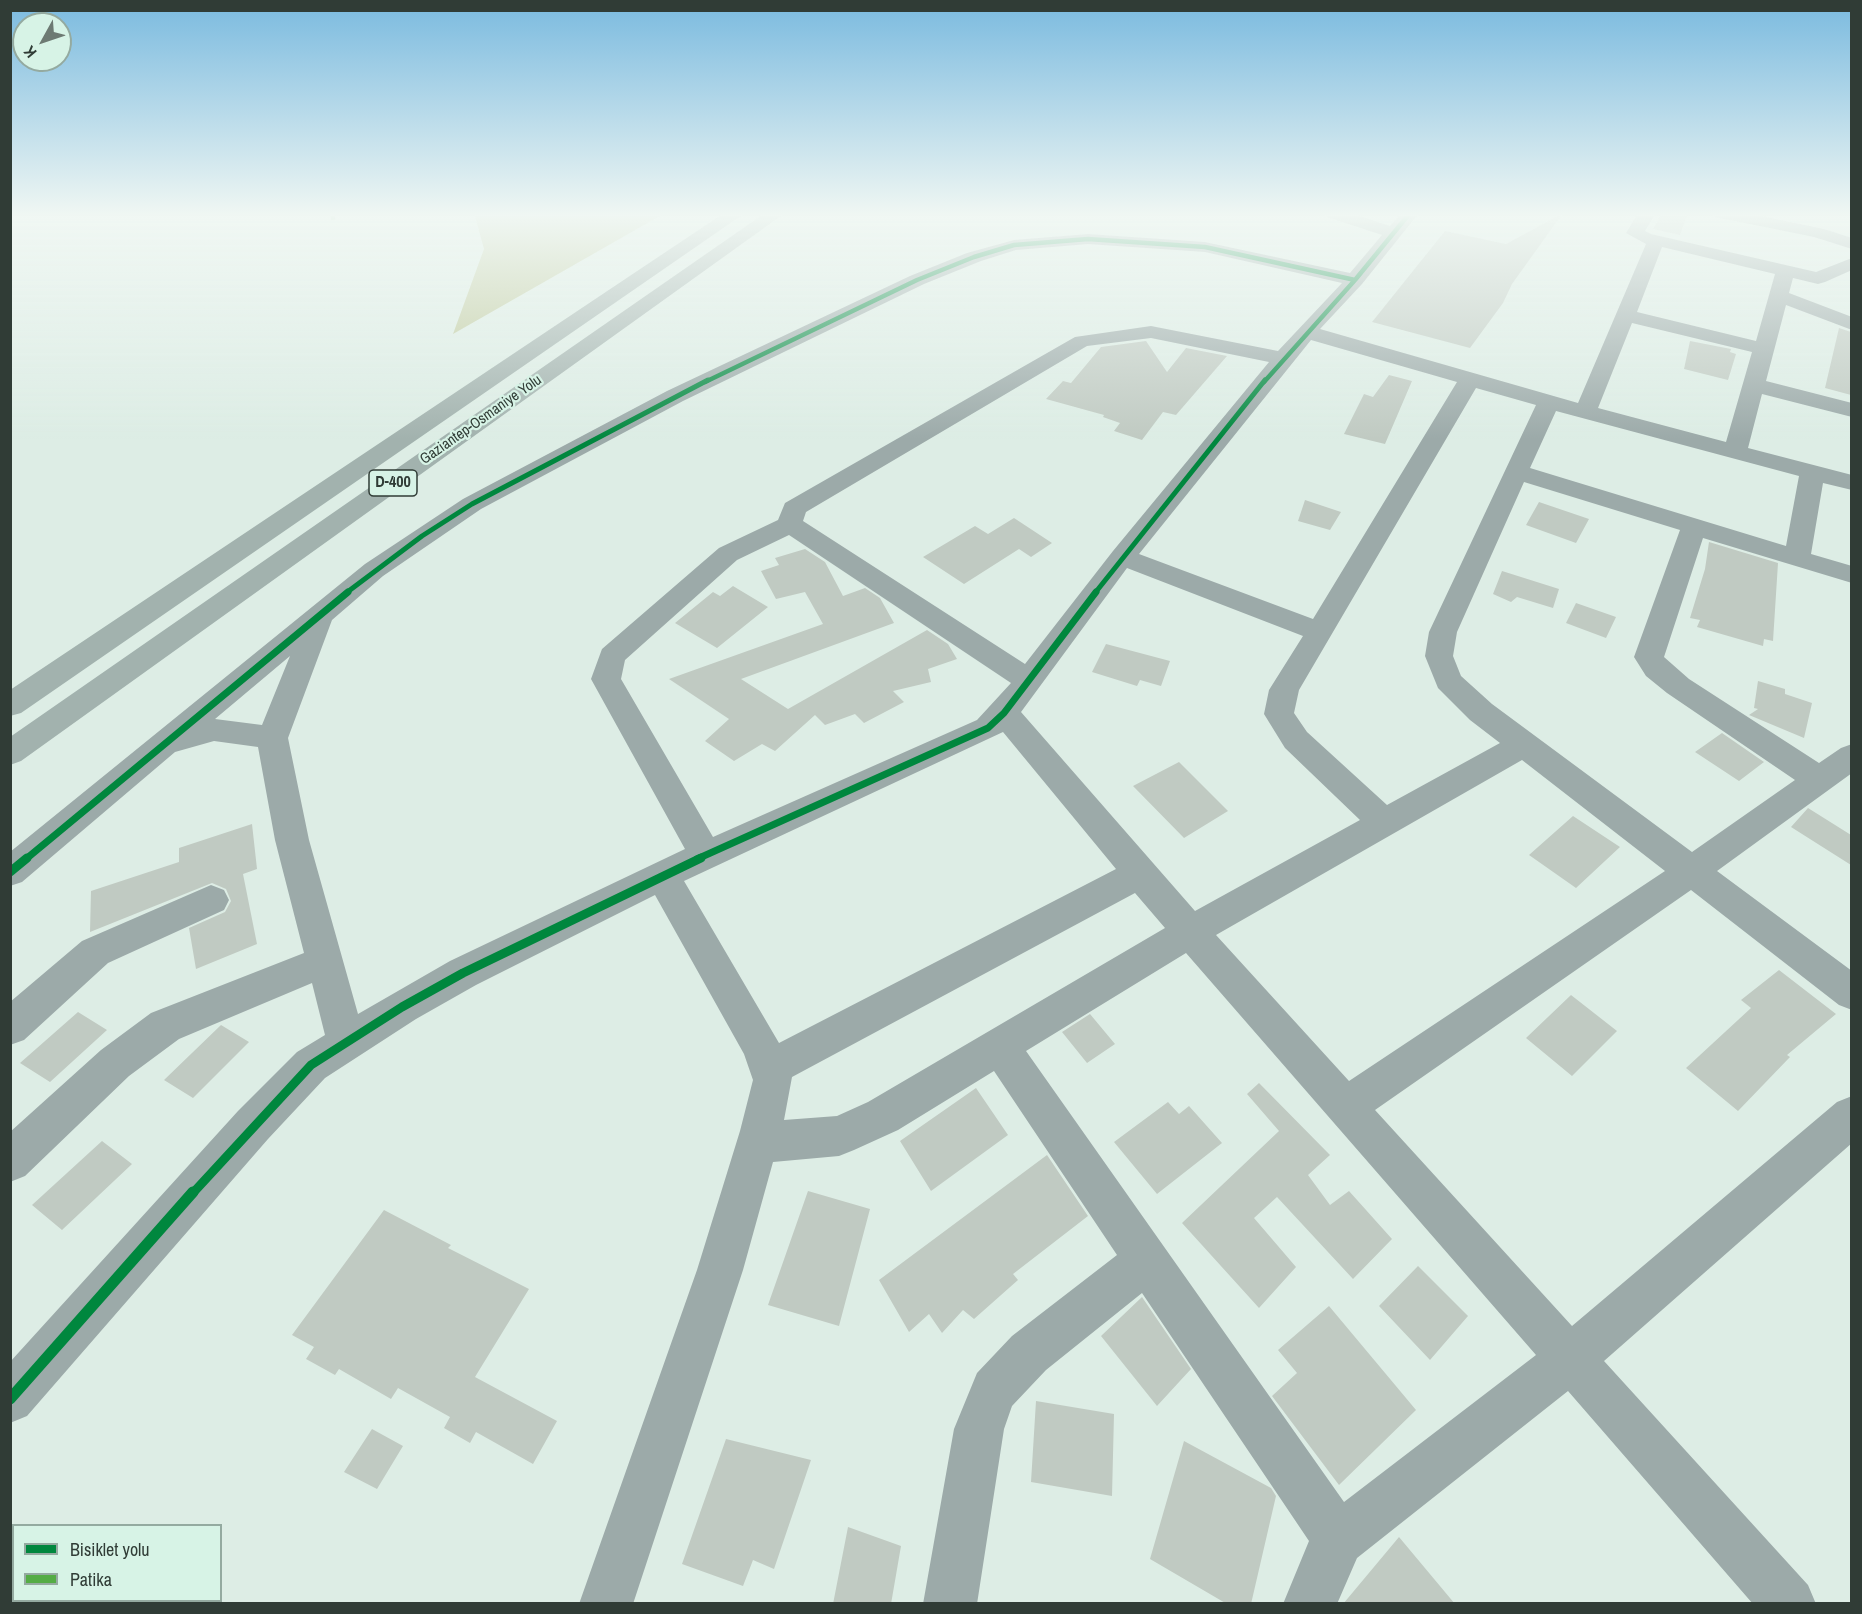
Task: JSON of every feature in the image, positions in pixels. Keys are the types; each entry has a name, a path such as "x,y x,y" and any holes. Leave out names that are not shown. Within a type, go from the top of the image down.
{"highway":[{"path":"477,387 529,334 592,288"},
{"name":"Gaziantep-Osmaniye Yolu","path":"10,705 624,288"},
{"name":"Gaziantep-Osmaniye Yolu","path":"10,753 669,288"},
{"path":"482,420 554,386 690,288"}],"street":[{"path":"10,872 374,570 472,504 777,345 899,288"},
{"path":"10,1399 253,1125 311,1065 463,973 662,875 988,728 1016,697 1122,557 1283,358 1347,288"},
{"path":"1585,412 1636,288"},
{"path":"1736,452 1781,288"},
{"path":"1779,296 1851,324"},
{"path":"1625,315 1764,349"},
{"path":"790,524 794,508 1082,341 1150,332 1283,358"},
{"path":"1307,332 1585,412 1851,483"},
{"path":"1384,823 1296,740 1279,714 1284,690 1470,379"},
{"path":"1754,385 1851,410"},
{"path":"1549,402 1443,632 1438,656 1448,681 1481,712 1851,993"},
{"path":"1517,472 1851,575"},
{"path":"1797,558 1812,472"},
{"path":"790,524 1016,697 1139,874 1347,1106 1569,1360 1789,1604"},
{"path":"706,855 606,679 612,656 728,554 790,524"},
{"path":"1694,526 1650,657 1656,669 1678,686 1818,780"},
{"path":"1122,557 1320,632"},
{"path":"320,614 272,738 292,840 346,1042"},
{"path":"158,749 188,735 213,730 272,738"},
{"path":"758,1143 839,1136 883,1116 1190,932 1524,744"},
{"path":"1347,1106 1692,871 1851,756"},
{"path":"769,1069 1139,874"},
{"path":"606,1604 720,1270 758,1143 773,1080 761,1047 662,875"},
{"path":"10,1028 95,952 211,900"},
{"path":"10,1161 115,1063 165,1026 325,961"},
{"path":"1000,1047 1338,1539"},
{"path":"1310,1604 1323,1569 1338,1539 1569,1360 1851,1116"},
{"path":"950,1604 980,1429 994,1390 1029,1353 1147,1260"}],"green space":[{"path":"470,288 533,288 453,334"}],"building":[{"path":"1399,288 1510,288 1503,303 1470,348 1372,322"},
{"path":"1839,328 1851,332 1851,395 1825,388"},
{"path":"1146,341 1167,372 1186,348 1227,356 1176,415 1163,412 1142,440 1114,431 1120,423 1103,417 1104,415 1046,399 1063,381 1071,383 1101,347"},
{"path":"1690,341 1731,349 1730,352 1736,354 1728,380 1684,369"},
{"path":"1389,375 1412,381 1385,444 1344,434 1364,394 1373,397"},
{"path":"1305,500 1341,512 1330,530 1298,521"},
{"path":"1539,502 1589,519 1576,543 1526,525"},
{"path":"1014,518 1052,543 1031,557 1019,549 964,584 923,557 975,526 988,534"},
{"path":"1709,542 1778,563 1773,641 1764,639 1763,646 1697,627 1700,620 1690,618 1705,569"},
{"path":"805,549 825,562 843,596 865,588 880,598 894,623 741,679 788,709 927,630 948,644 957,659 928,669 931,682 893,691 904,702 864,723 855,714 825,725 815,715 775,751 762,744 734,761 705,741 729,719 669,679 823,624 805,592 776,599 761,571 779,565 775,558"},
{"path":"1502,571 1559,589 1553,608 1517,597 1511,602 1493,594"},
{"path":"733,586 768,607 717,648 675,623 713,592 720,596"},
{"path":"1576,603 1616,617 1606,638 1566,623"},
{"path":"1106,644 1170,661 1161,686 1140,680 1137,686 1092,672"},
{"path":"1758,681 1785,689 1785,694 1812,703 1804,738 1749,715 1758,709 1754,708"},
{"path":"1722,733 1764,762 1739,781 1695,752"},
{"path":"1179,762 1228,811 1184,838 1133,786"},
{"path":"1808,808 1851,835 1851,865 1791,827"},
{"path":"1573,816 1620,847 1576,888 1529,855"},
{"path":"252,824 257,869 243,874 257,944 196,969 189,928 225,912 231,901 226,889 212,883 90,932 91,891 179,862 179,848"},
{"path":"1779,970 1836,1014 1787,1055 1790,1057 1738,1111 1686,1068 1751,1008 1741,1000"},
{"path":"1571,995 1617,1031 1572,1076 1526,1038"},
{"path":"78,1012 107,1030 50,1082 20,1063"},
{"path":"1090,1014 1115,1044 1087,1063 1062,1032"},
{"path":"221,1025 249,1042 193,1098 164,1080"},
{"path":"1259,1083 1330,1155 1308,1175 1330,1205 1349,1191 1392,1239 1353,1279 1277,1197 1254,1218 1296,1267 1259,1308 1182,1223 1279,1131 1247,1094"},
{"path":"976,1088 1008,1135 931,1191 900,1141"},
{"path":"1168,1102 1179,1114 1189,1106 1222,1143 1157,1194 1114,1142"},
{"path":"102,1141 132,1164 62,1230 32,1205"},
{"path":"1047,1155 1088,1216 1013,1274 1018,1280 974,1319 963,1310 942,1333 929,1314 909,1332 879,1280"},
{"path":"808,1191 870,1209 839,1326 768,1305"},
{"path":"384,1210 451,1245 448,1248 529,1289 475,1377 557,1421 533,1464 476,1432 470,1443 444,1428 450,1417 398,1388 391,1399 339,1369 335,1375 306,1359 314,1347 292,1335"},
{"path":"1418,1266 1468,1316 1430,1360 1379,1306"},
{"path":"1142,1297 1191,1369 1157,1406 1101,1336"},
{"path":"1329,1306 1416,1410 1339,1485 1272,1396 1297,1373 1278,1350"},
{"path":"1036,1401 1114,1414 1112,1496 1031,1482"},
{"path":"372,1429 403,1446 377,1489 344,1472"},
{"path":"726,1439 811,1460 774,1569 753,1560 743,1586 682,1564"},
{"path":"1184,1441 1271,1488 1276,1496 1251,1604 1227,1604 1150,1559"},
{"path":"848,1527 901,1546 891,1604 833,1604"},
{"path":"1399,1537 1455,1604 1343,1604"}],"cycle path":[{"path":"10,872 374,570 422,536 472,504 675,396 900,288"},
{"path":"10,1399 253,1125 311,1065 402,1007 463,973 662,875 988,728 1004,713 1116,565 1283,358 1347,288"}]}
